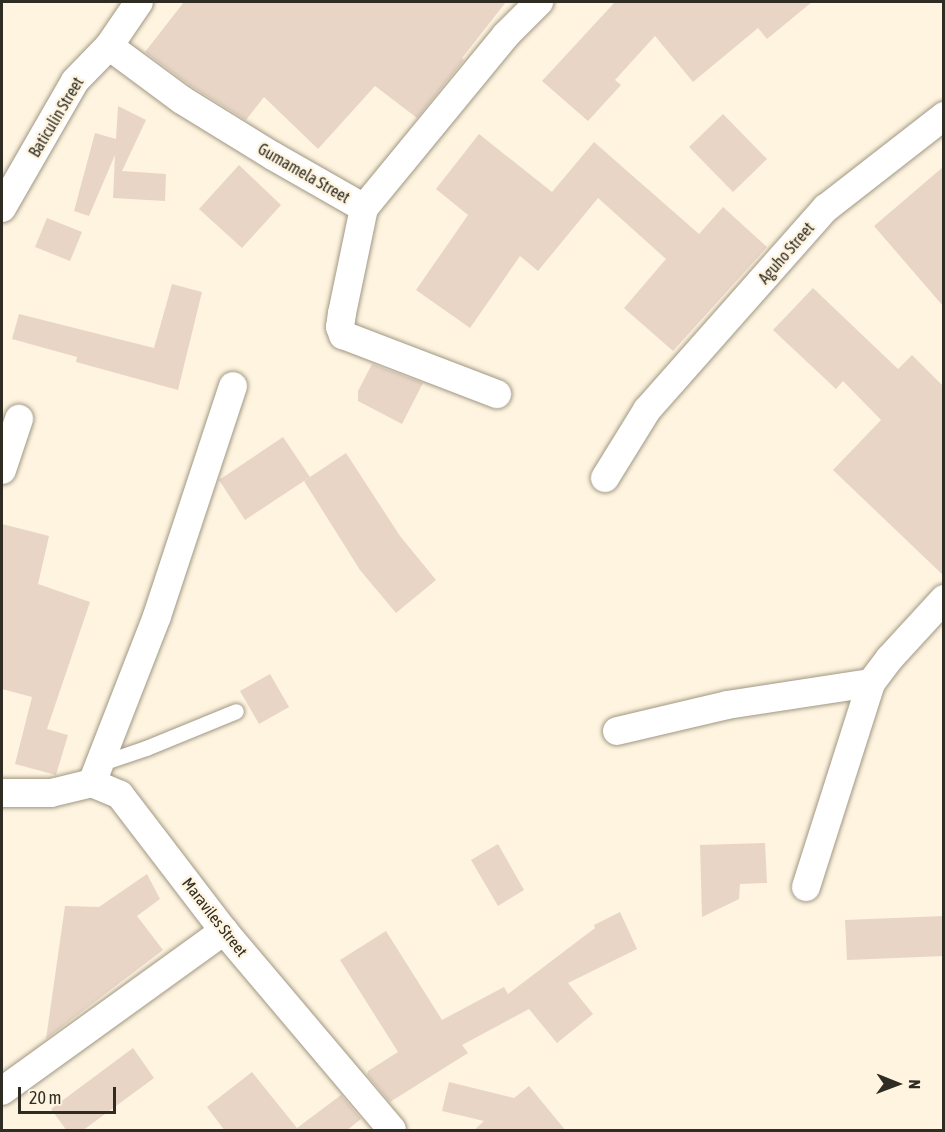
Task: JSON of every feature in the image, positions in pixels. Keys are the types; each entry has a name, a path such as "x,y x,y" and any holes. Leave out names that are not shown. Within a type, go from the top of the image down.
{"street":[{"name":"Baticulin Street","path":"2,208 75,81 109,46 139,2"},
{"name":"Gumamela Street","path":"109,46 192,107 364,208 506,35 539,2"},
{"name":"Aguho Street","path":"605,478 647,410 826,208 944,116"},
{"path":"364,208 342,313 340,327 343,335 497,394"},
{"path":"2,793 51,793 95,773 157,616 233,387"},
{"path":"2,470 19,419"},
{"path":"806,887 871,683 890,658 944,599"},
{"path":"617,731 727,705 805,695 871,683"},
{"name":"Maraviles Street","path":"95,773 120,795 224,931 392,1131"},
{"path":"2,1091 224,931"}],"lane":[{"path":"95,773 146,748 236,711"}],"building":[{"path":"184,2 506,2 462,58 464,60 417,118 375,86 318,149 264,97 246,120 191,86 145,52"},
{"path":"615,2 812,2 767,39 758,28 693,82 655,36 615,80 621,85 588,121 542,81"},
{"path":"118,106 146,120 122,171 166,174 165,201 113,198 115,155 89,216 74,211 95,133 116,139"},
{"path":"723,114 767,159 733,192 689,147"},
{"path":"479,134 552,192 594,142 699,234 723,207 767,247 673,351 624,308 666,259 598,198 538,271 520,256 470,328 416,290 468,215 436,189"},
{"path":"239,165 281,205 242,248 199,209"},
{"path":"943,167 943,306 874,226"},
{"path":"47,218 82,232 70,261 35,247"},
{"path":"172,284 202,292 178,390 76,362 77,357 12,339 19,314 154,348"},
{"path":"813,288 898,369 912,355 944,387 944,576 833,470 881,420 843,381 836,389 773,330"},
{"path":"372,364 423,383 402,424 358,401 358,391"},
{"path":"283,437 310,477 245,520 219,480"},
{"path":"346,453 400,536 436,580 396,613 360,570 304,481"},
{"path":"2,524 49,536 38,584 90,602 47,729 68,735 56,775 15,764 32,697 2,689"},
{"path":"270,674 289,707 259,724 240,691"},
{"path":"765,843 767,883 740,884 739,899 702,917 700,845"},
{"path":"498,844 524,890 498,906 471,860"},
{"path":"147,874 160,899 137,916 163,950 46,1039 65,906 99,907"},
{"path":"620,912 637,949 568,983 593,1014 557,1043 529,1009 462,1045 468,1053 390,1102 367,1075 368,1071 398,1052 340,960 386,931 442,1020 504,987 508,994 595,928 594,925"},
{"path":"944,916 944,956 847,960 845,920"},
{"path":"133,1048 154,1078 82,1131 67,1131 51,1109"},
{"path":"252,1072 297,1128 341,1095 361,1119 346,1131 225,1131 207,1107"},
{"path":"449,1082 514,1098 529,1086 566,1131 473,1131 484,1121 442,1111"}]}
